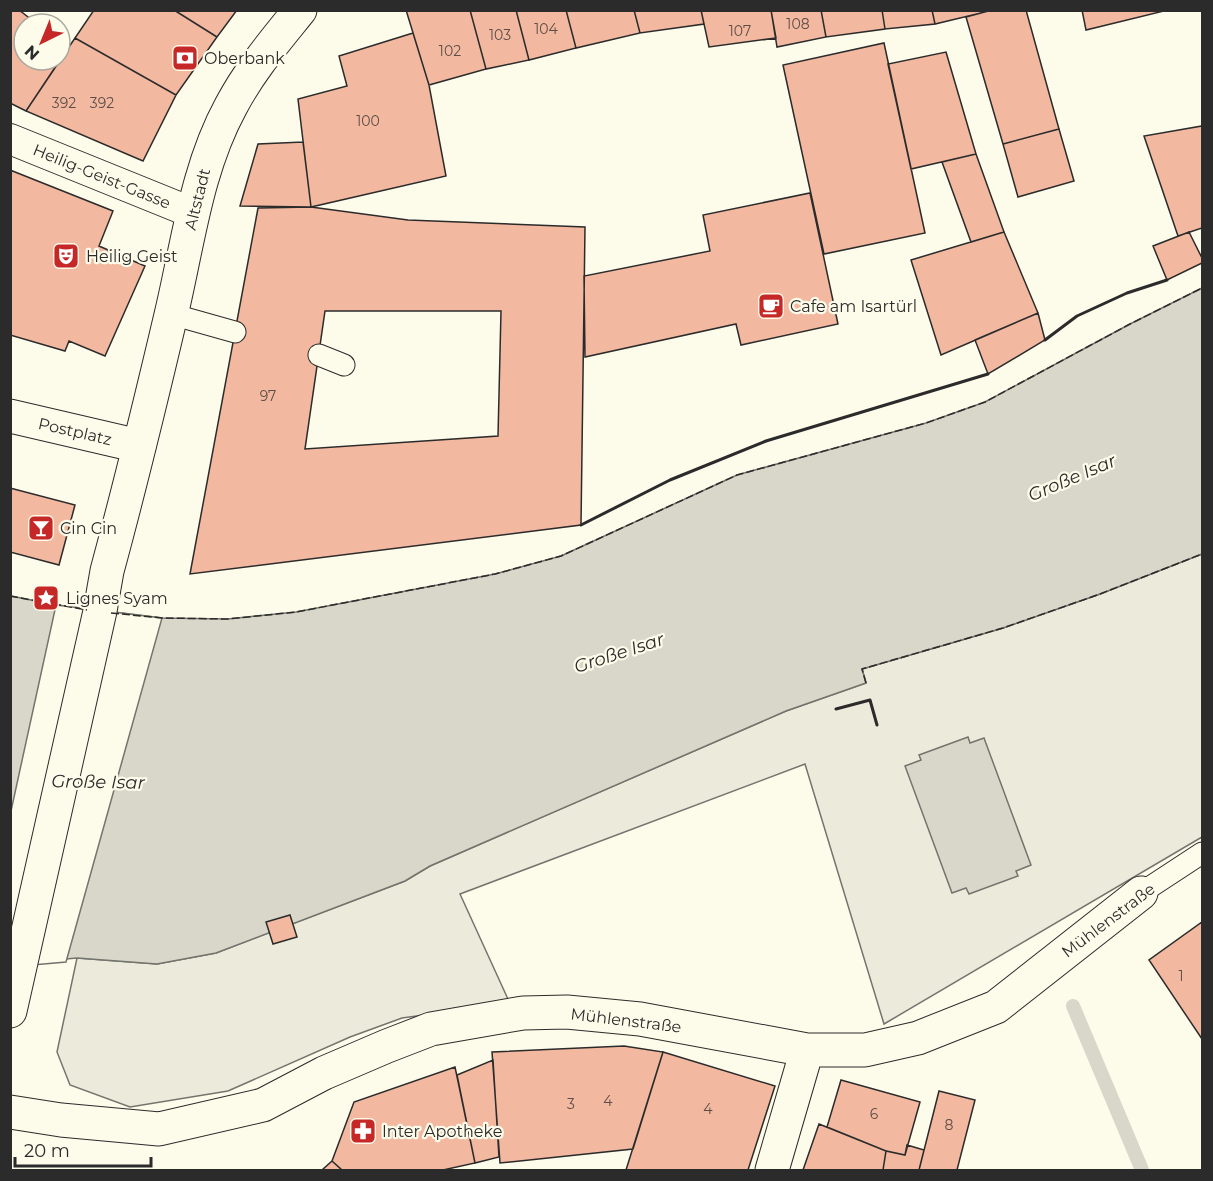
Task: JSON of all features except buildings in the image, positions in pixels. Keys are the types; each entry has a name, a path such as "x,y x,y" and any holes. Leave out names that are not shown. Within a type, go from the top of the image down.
{"street":[{"name":"Altstadt","path":"10,1011 107,571 206,162 230,107 254,67 300,10"},
{"name":"Heilig-Geist-Gasse","path":"10,139 193,213"},
{"name":"Postplatz","path":"10,416 139,446"},
{"name":"Mühlenstraße","path":"10,1112 69,1121 159,1129 263,1105 324,1073 431,1029 523,1013 567,1012 639,1019 807,1050 865,1050 918,1038 996,1007 1141,892"},
{"path":"772,1170 807,1050"}],"lane":[{"path":"171,314 235,332"},
{"path":"319,355 344,365"},
{"name":"Mühlenstraße","path":"1141,892 1203,853"}],"shaded area":[{"path":"1202,554 1202,837 884,1024 805,764 460,894 513,1010 446,1012 402,1018 350,1037 228,1091 130,1107 70,1085 57,1052 77,958 157,964 216,953 405,881 430,866 786,711 866,683 862,669 1003,628 1100,594"}],"water":[{"name":"Große Isar","path":"1202,288 1202,554 1100,594 1003,628 862,669 866,683 786,711 430,866 405,881 216,953 157,964 77,958 11,964 11,596 56,605 162,618 228,619 296,612 495,574 561,556 737,475 926,423 985,402"},
{"path":"968,737 970,743 984,738 1031,865 1016,871 1018,876 969,894 966,888 952,893 905,766 921,760 919,755"}],"pier":[{"path":"56,605 162,618 66,962 10,967 11,811"}],"waterway":[{"path":"1073,1006 1142,1170"}],"fence":[{"path":"111,613 162,618 228,619 296,612 495,574 561,556 737,475 926,423 985,402 1202,288"},
{"path":"866,683 862,669 1003,628 1100,594 1202,554"},
{"path":"10,596 87,610"}],"wall":[{"path":"1045,340 1077,316 1127,293 1167,280"},
{"path":"581,525 670,480 766,441 988,374"},
{"path":"836,709 870,700 877,725"}],"place":[{"name":"Oberbank","path":"185,58"},
{"name":"Heilig Geist","path":"66,256"},
{"name":"Cafe am Isartürl","path":"771,306"},
{"name":"Cin Cin","path":"41,528"},
{"name":"Lignes Syam","path":"46,598"},
{"name":"Inter Apotheke","path":"363,1131"}]}
